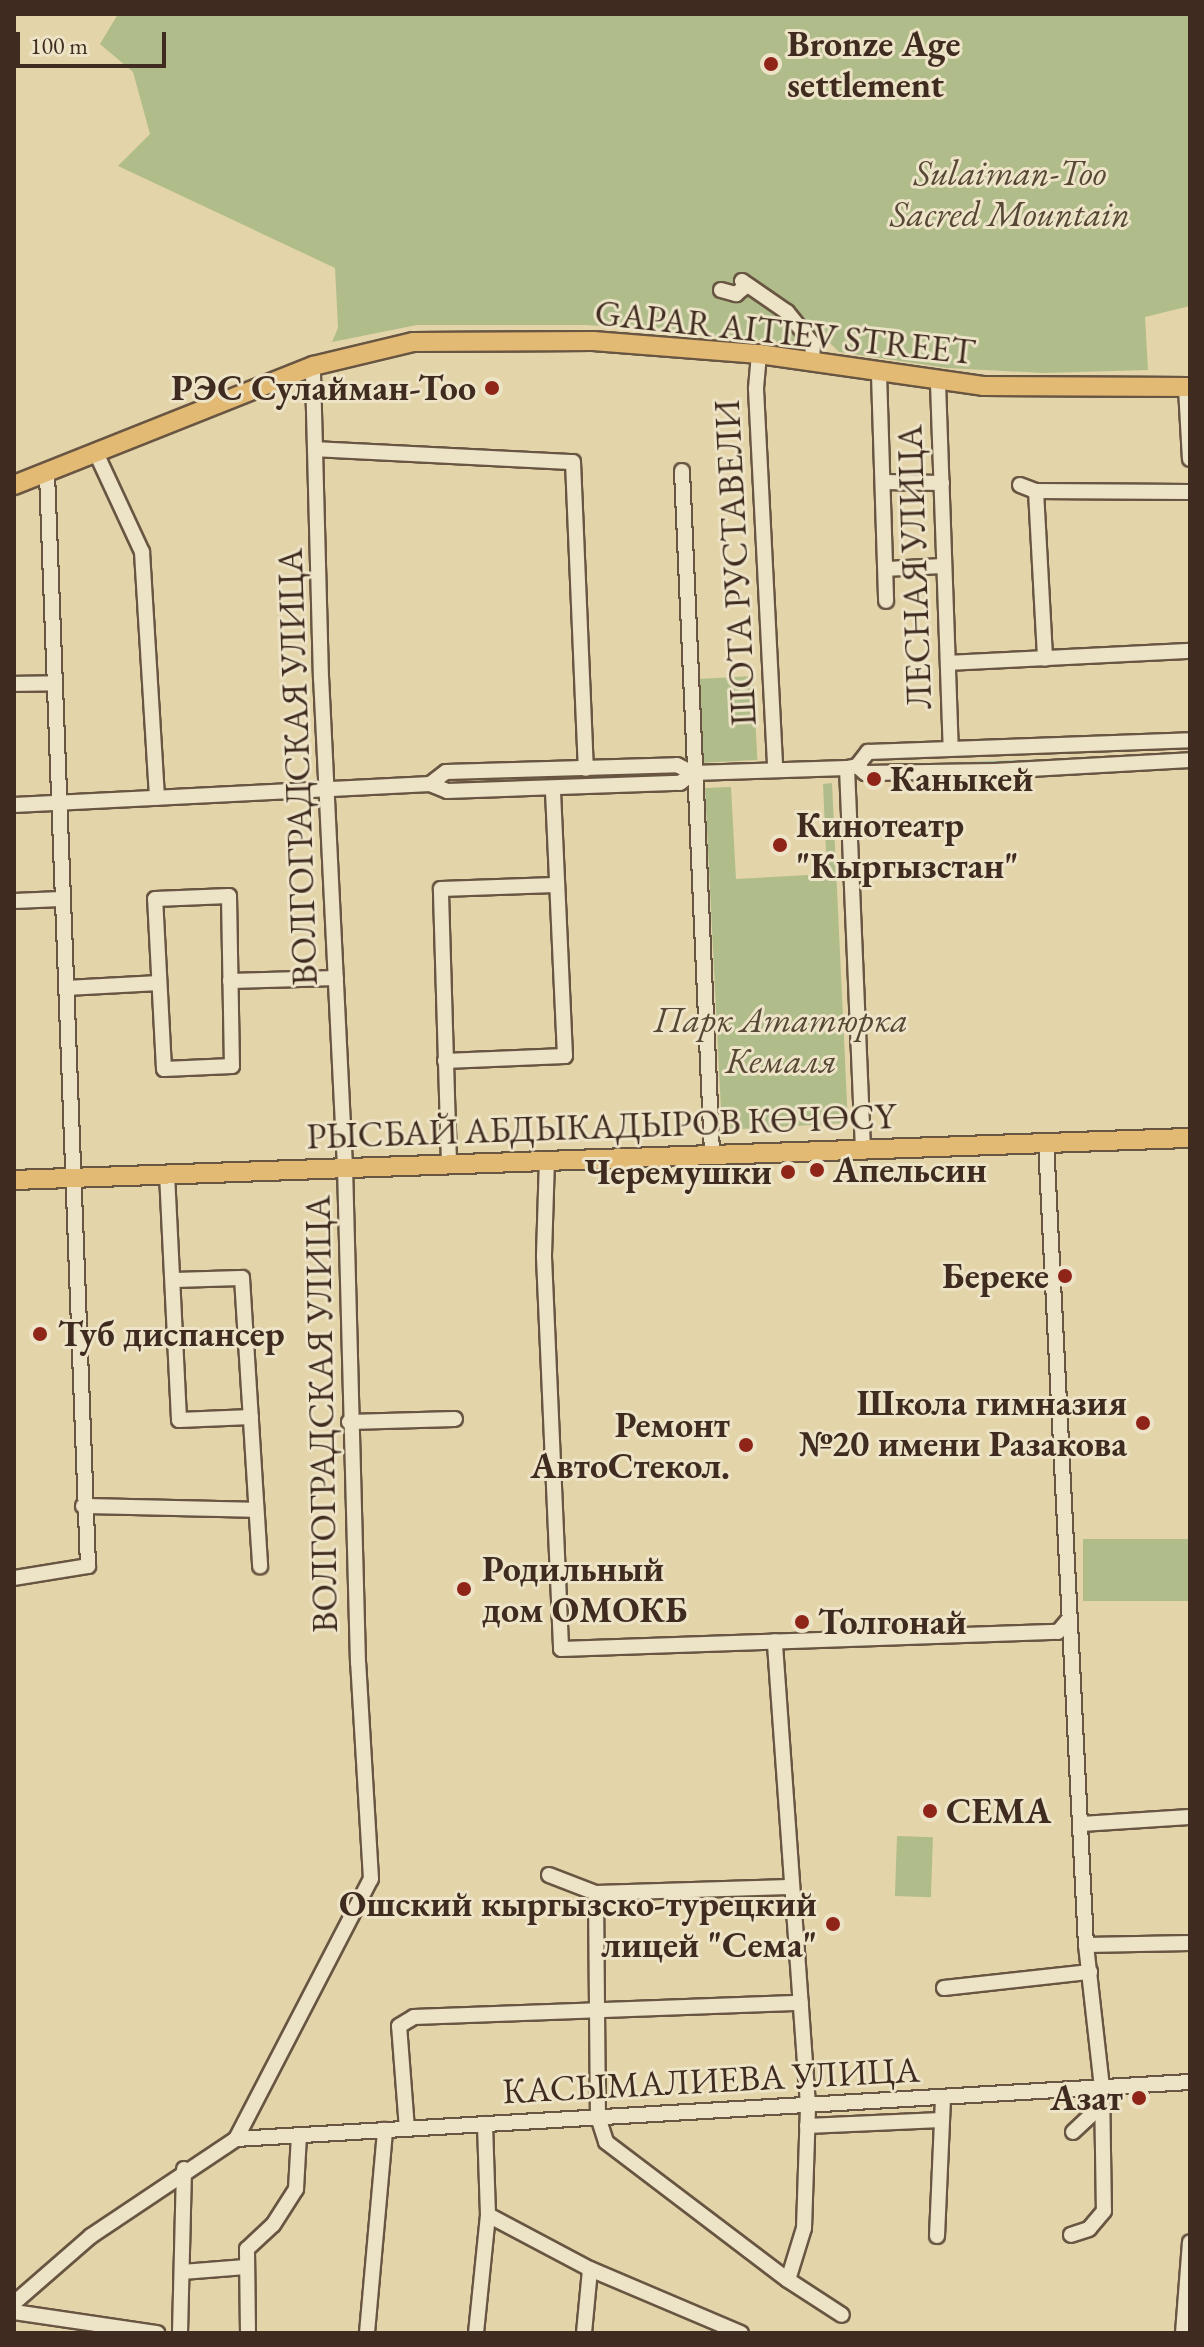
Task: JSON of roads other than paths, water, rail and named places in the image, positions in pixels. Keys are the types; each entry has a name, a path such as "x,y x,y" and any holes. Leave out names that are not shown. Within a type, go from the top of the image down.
{"main road":[{"name":"GAPAR AITIEV STREET","path":"14,485 97,455 313,366 388,345 593,341 759,354 938,383 1188,388"},
{"name":"РЫСБАЙ АБДЫКАДЫРОВ КӨЧӨСҮ","path":"14,1180 712,1152 1190,1138"}],"street":[{"path":"721,290 736,294 744,284 787,312 813,344 812,362"},
{"name":"ШОТА РУСТАВЕЛИ","path":"759,354 756,405 775,770"},
{"name":"ВОЛГОГРАДСКАЯ УЛИЦА","path":"236,2139 371,1879 349,1422 345,1167 313,366"},
{"path":"879,374 886,601"},
{"name":"ЛЕСНАЯ УЛИЦА","path":"938,383 951,749"},
{"path":"1188,388 1190,459"},
{"path":"315,449 573,462 586,769"},
{"path":"97,455 142,552 157,798"},
{"path":"682,471 712,1152"},
{"path":"14,1578 88,1566 83,1506 74,1178 57,802 47,474"},
{"path":"883,482 942,483"},
{"path":"1020,485 1036,491 1190,492"},
{"path":"1036,491 1045,659"},
{"path":"886,569 944,566"},
{"path":"949,663 1190,651"},
{"path":"14,684 53,683"},
{"path":"863,1148 852,767 868,752 1190,740"},
{"path":"430,784 446,772 677,765 693,773 852,767 865,773 995,771 1190,760"},
{"path":"14,805 430,784 447,791 553,789 680,783 693,773"},
{"path":"445,1061 565,1056 553,789"},
{"path":"449,1163 441,889 555,885"},
{"path":"229,896 230,981 232,1066 164,1069 155,899 229,896"},
{"path":"14,901 61,899"},
{"path":"230,981 336,978"},
{"path":"66,988 159,983"},
{"path":"1046,1142 1086,1945 1102,2087 1104,2211 1089,2229 1071,2235"},
{"path":"547,1159 544,1257 561,1649 1058,1632 1068,1620"},
{"path":"167,1174 179,1420 251,1417"},
{"path":"173,1280 242,1278 260,1566"},
{"path":"349,1422 455,1419"},
{"path":"83,1506 256,1510"},
{"path":"775,1641 789,1887 808,2105 804,2228 788,2280"},
{"path":"1081,1824 1190,1817"},
{"path":"549,1875 596,1893 789,1887"},
{"path":"596,1893 598,2117 606,2142 788,2280 842,2315"},
{"path":"1086,1945 1190,1943"},
{"path":"944,1988 1090,1972"},
{"path":"407,2129 399,2026 405,2021 596,2009 801,2003"},
{"name":"КАСЫМАЛИЕВА УЛИЦА","path":"236,2139 1190,2082"},
{"path":"937,2236 943,2097"},
{"path":"1073,2132 1102,2105"},
{"path":"807,2126 941,2120"},
{"path":"476,2333 488,2215 485,2124"},
{"path":"367,2333 385,2130"},
{"path":"248,2333 247,2249 273,2225 296,2189 299,2135"},
{"path":"14,2303 91,2236 184,2169 236,2139"},
{"path":"180,2333 184,2169"},
{"path":"488,2215 590,2269 741,2333"},
{"path":"1183,2333 1190,2242"},
{"path":"183,2272 245,2267"},
{"path":"584,2333 590,2269"},
{"path":"14,2312 157,2333"}],"waterway":[{"path":"886,766 1106,758"}],"place":[{"name":"Bronze Age settlement","path":"771,64"},
{"name":"РЭС Сулайман-Тоо","path":"492,388"},
{"name":"Каныкей","path":"874,779"},
{"name":"Кинотеатр \"Кыргызстан\"","path":"780,845"},
{"name":"Апельсин","path":"817,1170"},
{"name":"Черемушки","path":"788,1172"},
{"name":"Береке","path":"1065,1276"},
{"name":"Туб диспансер","path":"40,1334"},
{"name":"Школа гимназия №20 имени Разакова","path":"1143,1423"},
{"name":"Ремонт АвтоСтекол.","path":"746,1445"},
{"name":"Родильный дом ОМОКБ","path":"464,1589"},
{"name":"Толгонай","path":"802,1622"},
{"name":"СЕМА","path":"930,1811"},
{"name":"Ошский кыргызско-турецкий лицей \"Сема\"","path":"833,1924"},
{"name":"Азат","path":"1139,2098"}],"park label":[{"name":"Sulaiman-Too Sacred Mountain","path":"1010,192"},
{"name":"Парк Ататюрка Кемаля","path":"781,1040"}]}
